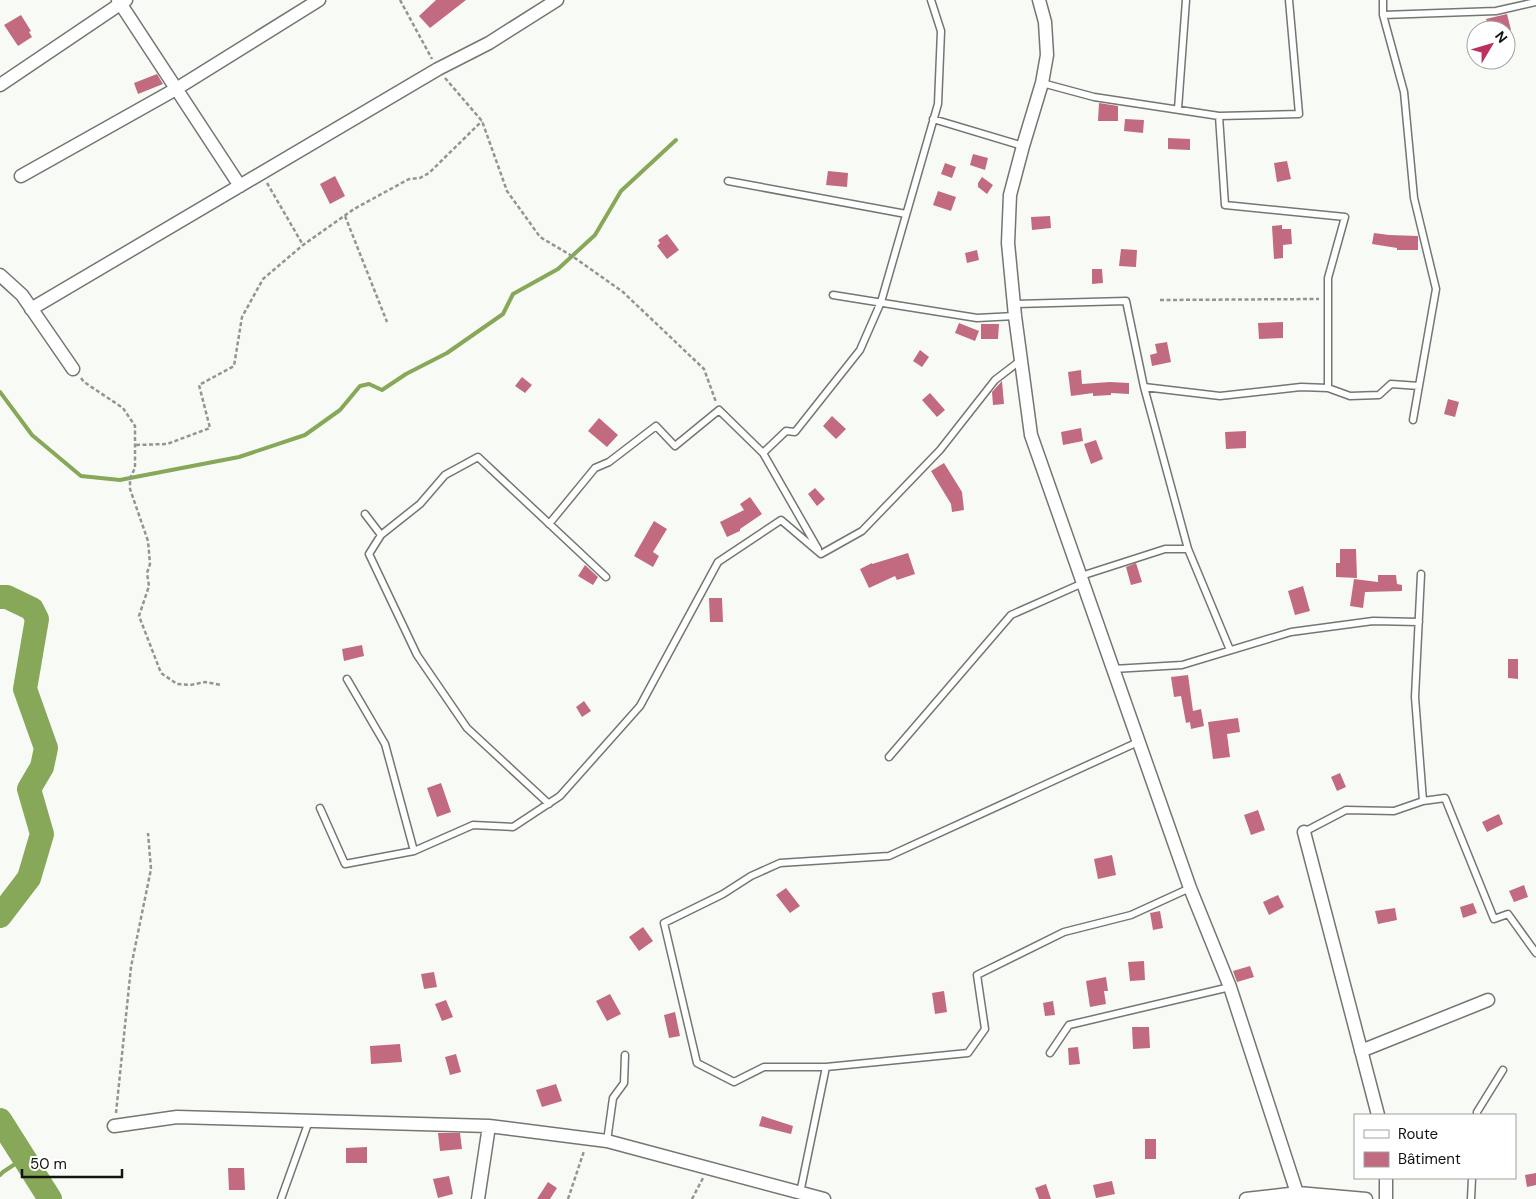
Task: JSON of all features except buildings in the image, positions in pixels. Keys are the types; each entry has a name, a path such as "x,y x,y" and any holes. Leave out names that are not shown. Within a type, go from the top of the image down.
{"street":[{"path":"21,176 176,89 319,0"},
{"path":"31,309 438,70 489,43 557,0"},
{"path":"1039,0 1045,22 1047,55 1042,83 1010,195 1008,243 1014,310 1031,435 1190,888 1230,987 1299,1196"},
{"path":"0,85 122,1 176,89 240,186"},
{"path":"0,274 22,295 73,369"},
{"path":"1304,832 1378,1114"},
{"path":"1361,1052 1488,1000"},
{"path":"114,1126 177,1117 489,1126 607,1141 824,1199"},
{"path":"478,1199 489,1126"},
{"path":"1386,1179 1386,1199"},
{"path":"1246,1199 1299,1196 1366,1199"}],"lane":[{"path":"763,453 786,431 795,432 860,350 881,302 938,104 941,31 931,0"},
{"path":"1178,109 1186,0"},
{"path":"1042,83 1094,97 1219,116 1299,114 1289,0"},
{"path":"1383,0 1383,15 1404,92 1414,198 1436,289 1413,420"},
{"path":"1383,15 1496,11 1536,2"},
{"path":"1219,116 1225,205 1344,217 1328,278 1328,388"},
{"path":"933,119 1023,146"},
{"path":"728,181 906,214"},
{"path":"833,295 977,318 1014,310 1126,302 1144,387 1188,549 1230,650"},
{"path":"821,554 862,532 940,450 995,380 1021,360"},
{"path":"1144,387 1220,396 1301,387 1328,388 1350,396 1379,395 1392,384 1418,386"},
{"path":"549,524 594,468 609,462 656,426 675,446 719,410 763,453 821,554"},
{"path":"549,804 467,728 417,655 369,554 381,535 420,504 445,475 478,458 606,578"},
{"path":"365,514 381,535"},
{"path":"320,808 344,864 414,851 473,825 512,827 560,796 640,706 718,562 781,520 821,554"},
{"path":"889,757 1011,615 1082,579 1165,549 1188,549"},
{"path":"1421,574 1415,697 1423,801"},
{"path":"1112,669 1182,665 1291,632 1373,620 1419,622"},
{"path":"347,679 385,744 414,851"},
{"path":"1138,742 889,856 780,862 751,876 723,894 664,923 697,1063 734,1082 764,1067 826,1067 968,1053 985,1029 978,975 1064,932 1131,915 1190,888"},
{"path":"1304,832 1346,810 1394,810 1423,801 1445,798 1494,919 1508,914 1536,953"},
{"path":"1050,1053 1069,1025 1230,987"},
{"path":"607,1141 613,1098 624,1083 625,1055"},
{"path":"800,1193 826,1067"},
{"path":"1476,1114 1503,1070"},
{"path":"281,1199 309,1120"},
{"path":"1471,1199 1472,1179"}],"path":[{"path":"400,0 438,70 482,121 507,191 540,237 572,256 623,292 704,370 719,410"},
{"path":"136,445 167,444 210,428 198,385 234,366 242,317 263,279 303,245 354,209 409,179 420,178 429,173 482,121"},
{"path":"261,173 303,245"},
{"path":"345,216 387,322"},
{"path":"1160,300 1328,299"},
{"path":"73,369 84,382 123,408 135,426 135,468 130,478 130,489 148,541 150,564 146,574 149,586 139,616 161,673 177,684 190,685 205,682 221,685"},
{"path":"114,1126 131,968 151,869 148,833"},
{"path":"568,1199 588,1140"},
{"path":"692,1199 707,1169"}],"waterway":[{"path":"0,392 32,435 81,476 120,480 239,457 305,435 340,410 360,386 369,384 382,390 406,374 447,353 503,314 513,294 558,269 595,235 621,191 676,140"},
{"path":"0,597 7,597 32,609 37,619 25,689 46,748 42,767 29,789 42,834 29,878 0,916"},
{"path":"0,1120 50,1199"},
{"path":"0,1175 24,1158"}]}
